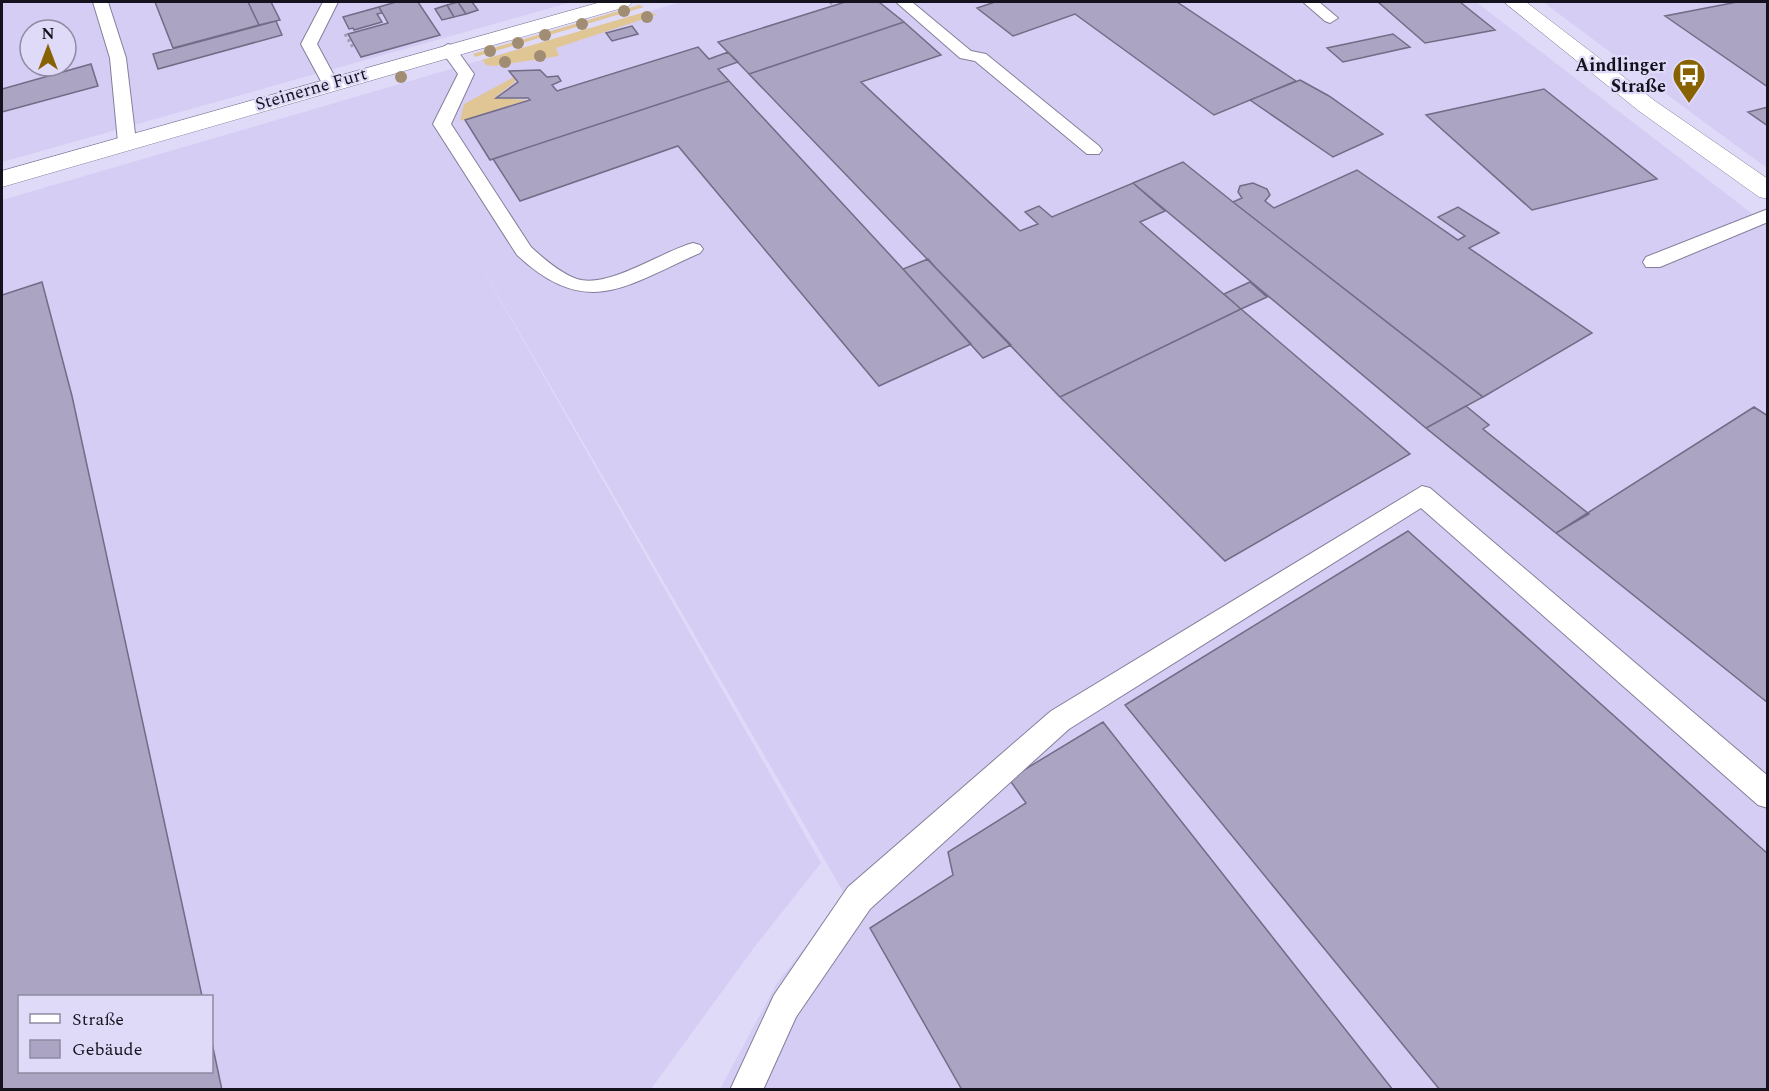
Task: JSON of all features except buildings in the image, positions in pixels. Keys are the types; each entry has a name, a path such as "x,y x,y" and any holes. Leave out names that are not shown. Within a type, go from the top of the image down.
{"street":[{"name":"Steinerne Furt","path":"2,178 448,49 622,2"},
{"path":"1514,2 1647,106 1767,191"}],"lane":[{"path":"100,2 118,58 127,142"},
{"path":"330,2 309,44 330,83"},
{"path":"903,2 966,55 980,57 1093,150"},
{"path":"922,2 981,48 980,57"},
{"path":"1310,2 1330,18"},
{"path":"448,49 466,74 442,124 524,251 534,260 564,280 589,287 611,282 693,249"},
{"path":"1653,262 1767,214"},
{"path":"746,1089 784,1006 859,898 1060,720 1422,495 1767,795"}],"path":[{"path":"830,2 834,5"},
{"path":"342,29 368,73"}],"shaded area":[{"path":"2,2 572,2 2,162"},
{"path":"681,2 1476,2 1767,225 1767,1089 720,1089 777,983 845,895 462,233 821,863 753,949 651,1089 2,1090 2,200"},
{"path":"1543,2 1767,2 1767,168 1712,128"},
{"path":"639,5 644,7 475,57 473,54"},
{"path":"648,11 656,15 556,48 559,56 494,66 486,65 482,60"},
{"path":"514,77 515,82 494,98 527,100 460,121 464,104"}],"place":[{"name":"Aindlinger Straße","path":"1689,104"}]}
